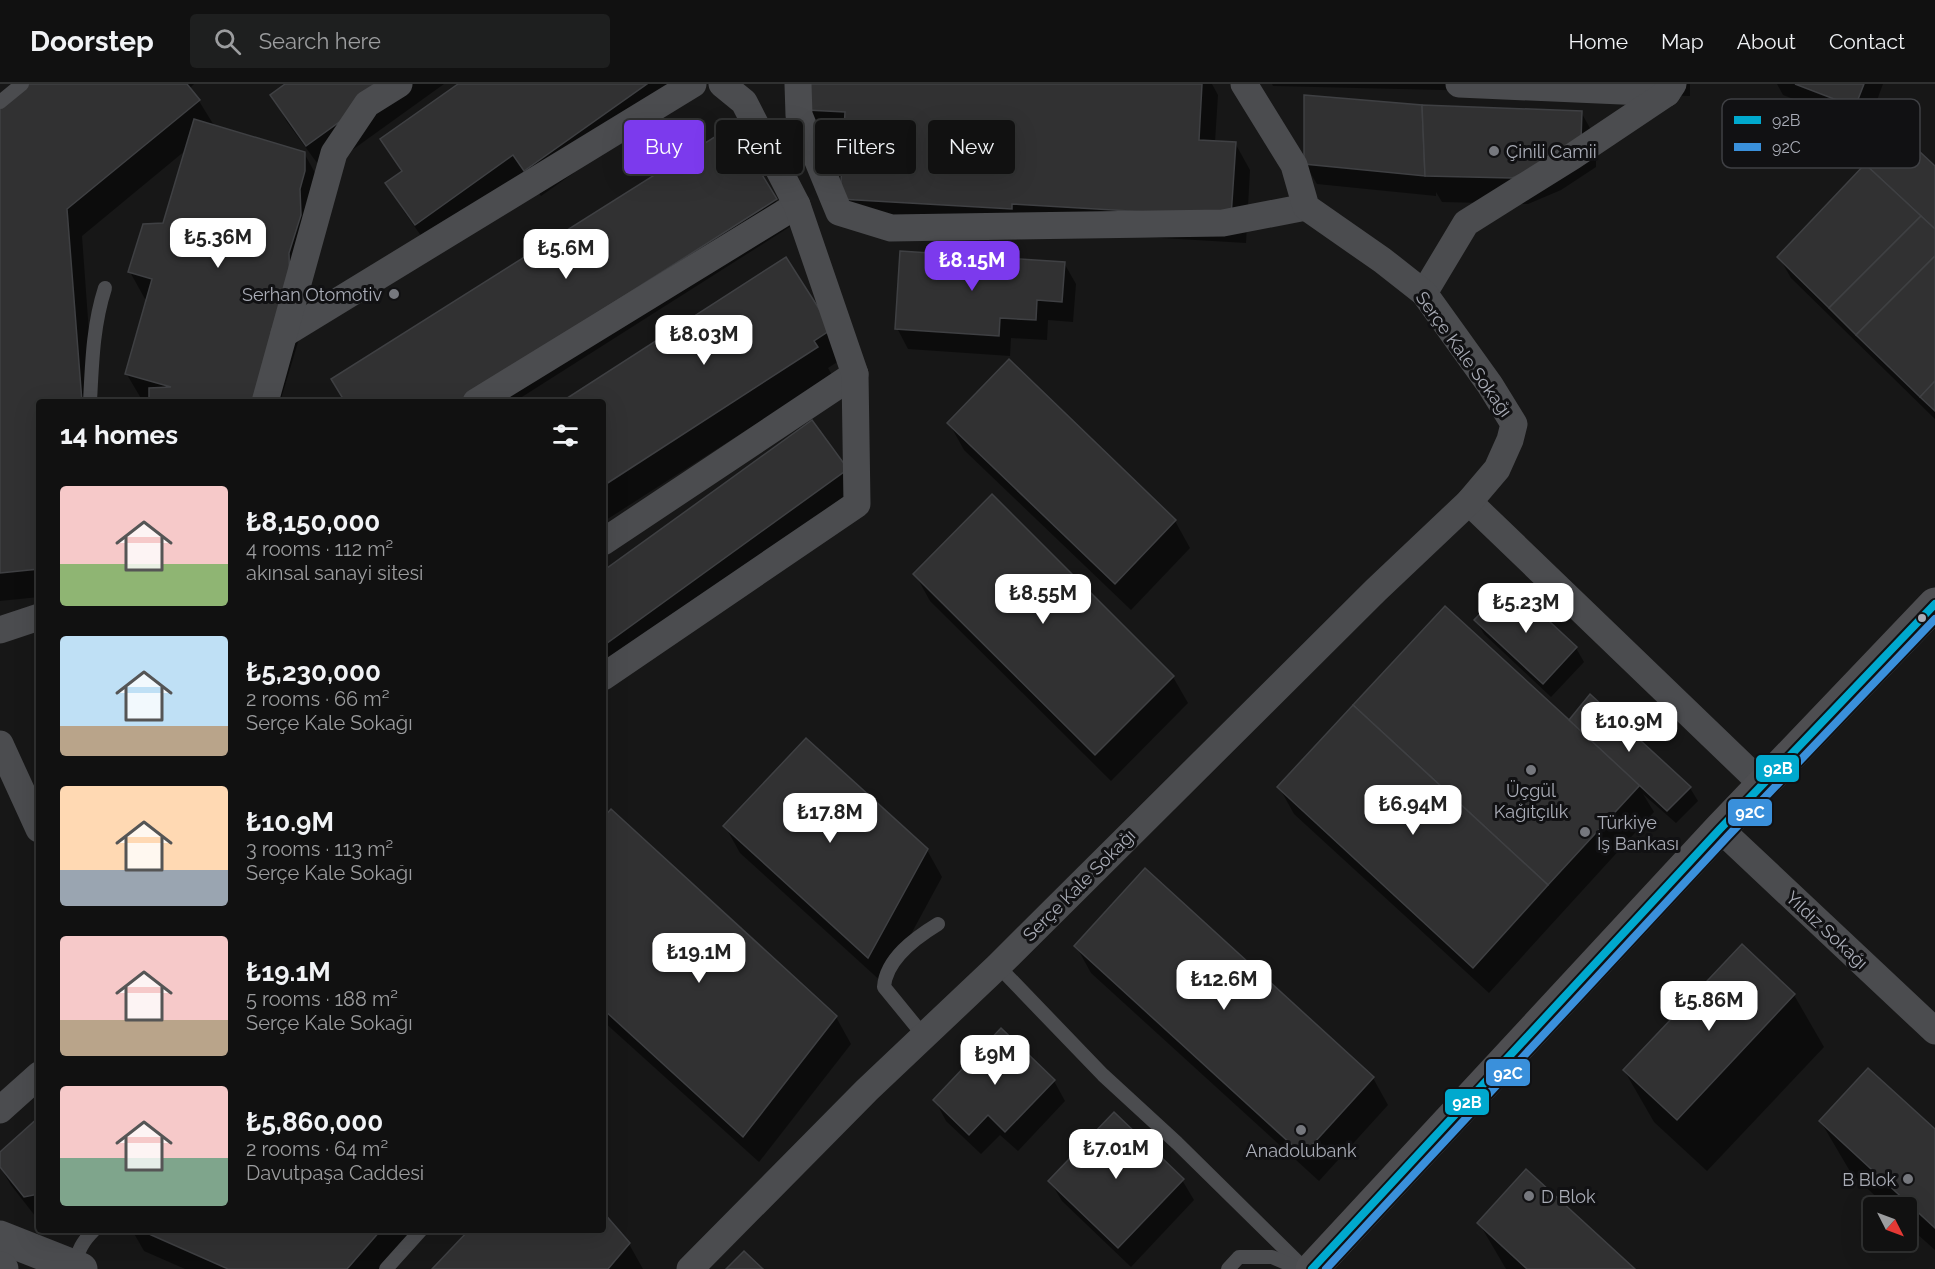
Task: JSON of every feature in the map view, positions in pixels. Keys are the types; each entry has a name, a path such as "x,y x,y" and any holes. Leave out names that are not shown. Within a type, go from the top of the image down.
{"main road":[{"path":"1315,1266 1762,784 1935,604"}],"street":[{"path":"266,399 334,153 367,104 399,84"},
{"path":"284,334 693,84"},
{"path":"606,675 857,504 855,374 797,205 744,102 722,84"},
{"path":"798,84 799,115 839,212 891,228 1223,223 1306,207 1294,165 1244,84"},
{"path":"1459,84 1670,89"},
{"path":"1424,293 1466,223 1573,156 1670,89"},
{"path":"481,399 797,205"},
{"name":"Serçe Kale Sokağı","path":"690,1269 867,1090 998,966 1376,590 1469,502 1497,469 1510,440 1514,424 1490,385 1424,293 1382,260 1306,207"},
{"path":"606,540 855,374"},
{"path":"1469,502 1762,784"},
{"path":"0,630 36,618"},
{"path":"0,744 36,822"},
{"name":"Yıldız Sokağı","path":"1720,829 1935,1031"},
{"path":"0,1110 36,1078"},
{"path":"0,1237 78,1268"}],"lane":[{"path":"0,102 22,84"},
{"path":"90,399 93,339 105,288"},
{"path":"924,1036 884,987 885,975 904,949 938,924"},
{"path":"998,966 1102,1075 1315,1266"},
{"path":"78,1268 77,1253 91,1233"},
{"path":"386,1269 419,1233"},
{"path":"1228,1269 1239,1257 1272,1257 1315,1266"}],"building":[{"path":"27,84 187,84 200,100 67,209 82,399 36,399 36,569 0,573 0,106"},
{"path":"285,84 392,84 306,146 270,95"},
{"path":"458,84 647,84 524,171 513,155 415,225 385,183 402,171 380,139"},
{"path":"808,84 1202,84 1199,140 1236,142 1231,217 1012,204 1012,209 840,199 841,174 916,174 916,120 845,120 845,112 807,110"},
{"path":"1795,84 1864,84 1858,99 1834,99"},
{"path":"1304,95 1422,105 1425,176 1304,164"},
{"name":"Çinili Camii","path":"1422,105 1582,111 1581,140 1546,163 1512,178 1425,176"},
{"path":"194,119 305,152 305,171 300,189 301,215 289,253 290,291 258,399 149,399 149,388 171,387 125,374 152,279 128,272 143,224 163,223"},
{"path":"716,136 716,174 762,174 777,199 462,399 343,399 331,379 656,174 704,174 704,144"},
{"path":"1920,152 1935,166 1935,229 1869,168 1920,168"},
{"path":"1861,168 1869,168 1921,216 1829,308 1777,257"},
{"path":"1921,216 1935,229 1935,256 1856,335 1829,308"},
{"path":"900,251 1065,262 1062,302 1037,300 1036,320 1000,318 999,336 895,329"},
{"path":"1935,256 1935,381 1920,397 1856,335"},
{"path":"786,257 832,329 814,341 818,347 606,484 606,399 566,399"},
{"path":"1009,359 1176,520 1115,584 947,423"},
{"path":"1935,381 1935,411 1920,397"},
{"path":"812,420 848,469 606,644 606,569"},
{"path":"992,494 1174,676 1095,755 913,574"},
{"path":"1509,584 1577,647 1543,684 1474,620"},
{"path":"1445,606 1640,785 1548,885 1353,705"},
{"path":"1590,694 1691,787 1667,811 1569,720"},
{"path":"1353,705 1548,885 1473,968 1277,787"},
{"path":"806,738 928,849 868,958 723,826"},
{"path":"611,809 837,1016 743,1137 606,1012 606,815"},
{"path":"1145,868 1374,1077 1303,1155 1074,946"},
{"path":"1742,944 1795,994 1677,1120 1623,1070"},
{"path":"1001,1028 1055,1080 1005,1132 988,1115 969,1135 933,1100"},
{"name":"B Blok","path":"1868,1068 1935,1129 1935,1228 1917,1211 1917,1197 1901,1197 1819,1121"},
{"path":"1114,1112 1184,1179 1118,1248 1048,1181"},
{"path":"36,1120 36,1195 24,1197 0,1167 0,1152"},
{"name":"D Blok","path":"1526,1169 1635,1269 1527,1269 1477,1223"},
{"path":"606,1215 630,1243 608,1269 432,1269 466,1233 606,1233"},
{"path":"147,1233 378,1233 347,1269 228,1269"},
{"path":"744,1251 763,1269 726,1269"}],"transit line":[{"name":"92B","path":"1312,1269 1720,829 1935,604"},
{"name":"92C","path":"1326,1269 1728,836 1935,619"}],"place":[{"name":"Çinili Camii","path":"1494,151"},
{"name":"Serhan Otomotiv","path":"394,294"},
{"name":"Üçgül Kağıtçılık","path":"1531,770"},
{"name":"Türkiye İş Bankası","path":"1585,832"},
{"name":"Anadolubank","path":"1301,1130"},
{"name":"B Blok","path":"1908,1179"},
{"name":"D Blok","path":"1529,1196"}]}
